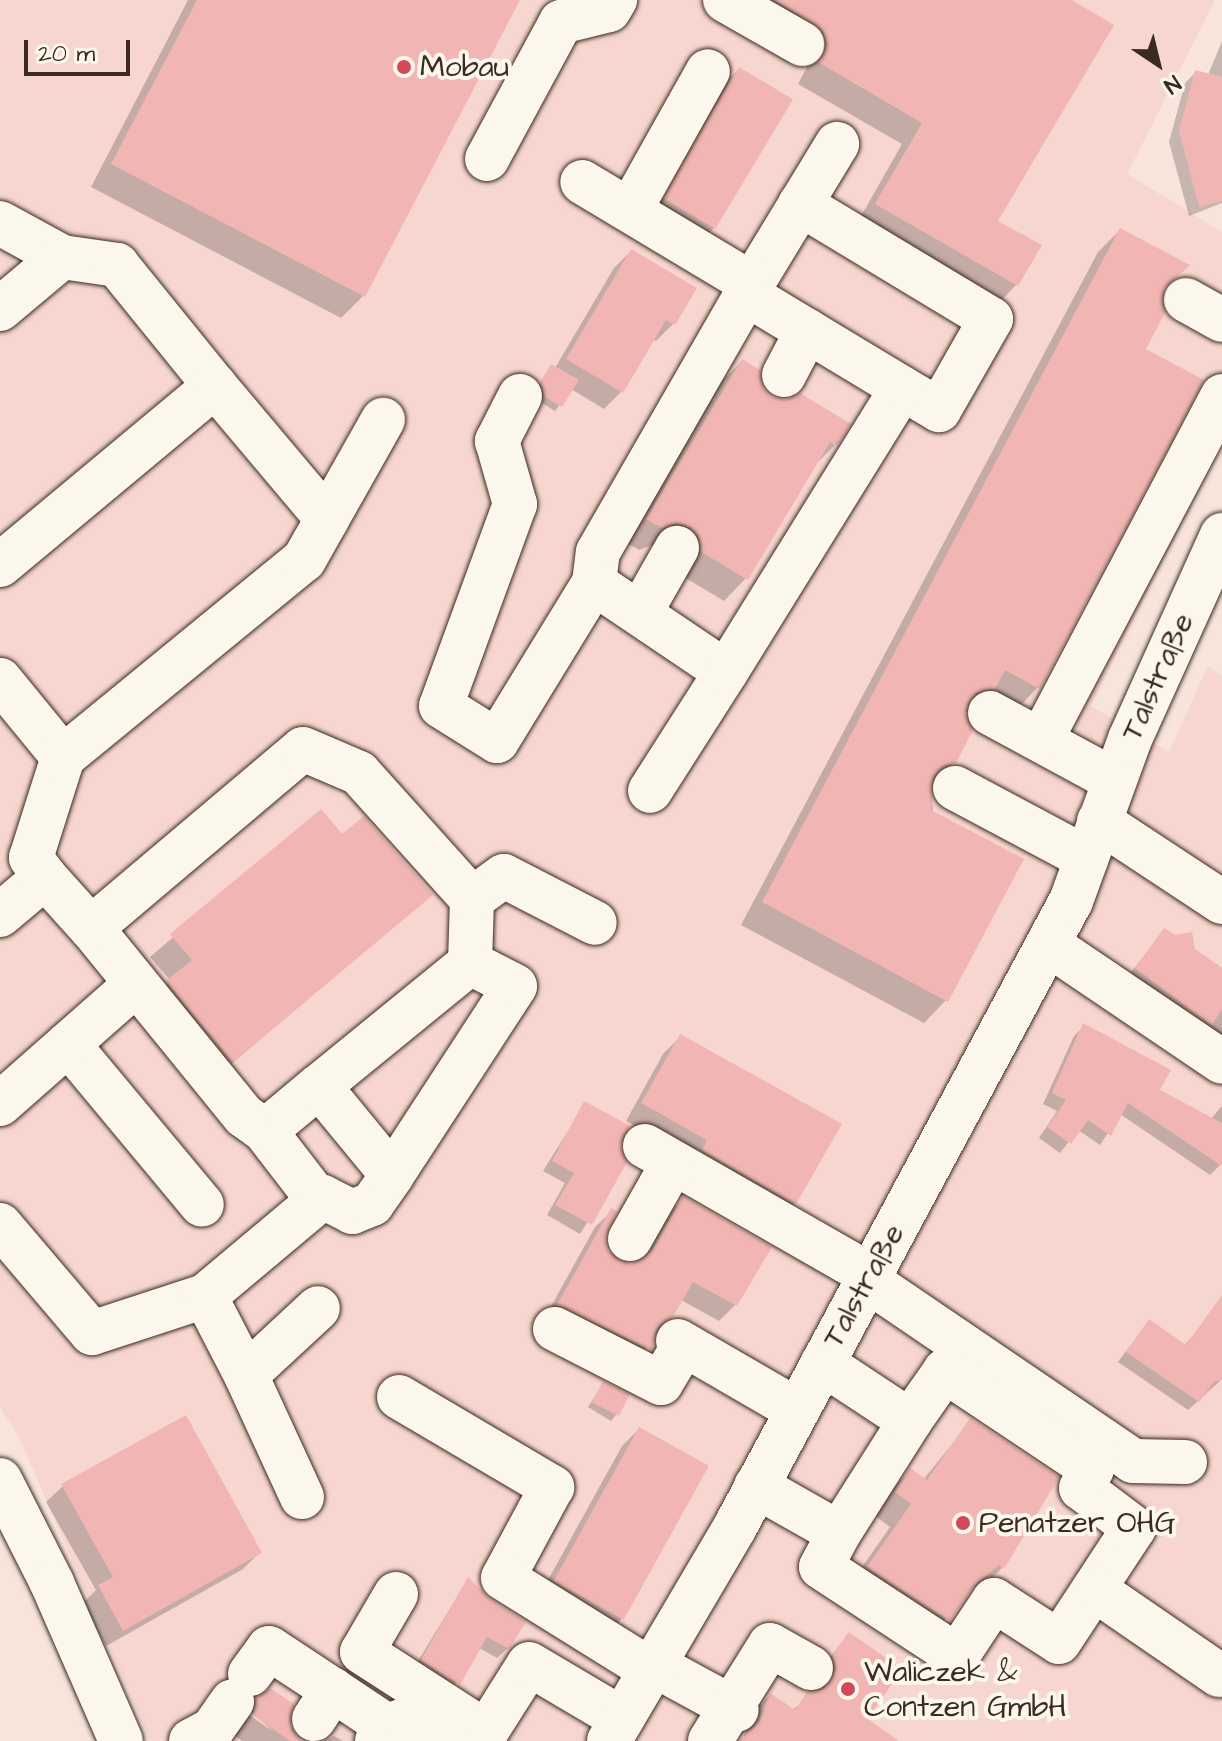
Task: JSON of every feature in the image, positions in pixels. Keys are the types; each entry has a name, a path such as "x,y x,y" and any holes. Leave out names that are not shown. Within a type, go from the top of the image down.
{"street":[{"path":"487,159 561,22 609,10 615,0"},
{"path":"725,0 802,44"},
{"path":"630,210 708,71"},
{"path":"520,396 497,441 515,504 441,706 497,741 594,583 598,552 749,289 837,144"},
{"path":"582,182 630,210 807,331 939,410 991,319 800,204"},
{"path":"0,223 62,257 117,265 327,519"},
{"path":"0,309 62,257"},
{"path":"784,375 807,331"},
{"path":"0,565 215,386"},
{"path":"650,791 902,388"},
{"path":"1041,740 1222,396"},
{"path":"319,1201 265,1131 244,1116 31,858 63,757 304,560 383,420"},
{"name":"Talstraße","path":"616,1730 756,1486 1048,944 1114,780 1222,535"},
{"path":"640,613 677,548"},
{"path":"594,583 726,672"},
{"path":"0,680 63,757"},
{"path":"990,713 1114,780"},
{"path":"91,928 303,749 359,773 472,899 470,963 265,1131"},
{"path":"955,788 1092,840 1222,902"},
{"path":"472,899 504,876 595,923"},
{"path":"0,915 45,877"},
{"path":"1048,944 1222,1062"},
{"path":"0,1225 92,1333 205,1296 323,1197 352,1212 372,1204 515,986 470,963"},
{"path":"0,1104 136,984"},
{"path":"68,1044 202,1205"},
{"path":"319,1086 392,1175"},
{"path":"630,1239 659,1155 868,1277 1133,1461 1185,1462"},
{"path":"205,1296 246,1375 302,1497"},
{"path":"246,1375 318,1308"},
{"path":"555,1329 661,1383 681,1343 797,1410"},
{"path":"822,1363 910,1421"},
{"path":"945,1371 1092,1469 1081,1488 1134,1528 1059,1642 994,1600 957,1656 821,1567 858,1526 910,1421 945,1371"},
{"path":"399,1397 552,1487 503,1578 652,1667 725,1719 770,1645 811,1668"},
{"path":"0,1480 52,1583 121,1741"},
{"path":"756,1486 858,1526"},
{"path":"1094,1589 1219,1675"},
{"path":"396,1594 362,1652 486,1732 529,1664 616,1730"},
{"path":"222,1717 269,1648 324,1705 382,1734 407,1719 438,1741"}],"shaded area":[{"path":"0,0 1215,0 1127,174 1222,232 1222,442 1091,706 1169,752 1208,666 1222,676 1222,1741 150,1741 19,1437 0,1407"}],"building":[{"path":"197,0 520,0 365,297 111,164"},
{"path":"775,0 1072,0 1114,25 998,221 1042,245 1018,286 875,204 922,123 818,62 827,45 823,31"},
{"path":"739,67 793,99 715,229 661,196"},
{"path":"1195,70 1222,77 1222,201 1199,207 1179,131"},
{"path":"1120,228 1190,265 1164,289 1165,313 1146,349 1204,380 1040,689 1005,670 995,689 976,692 965,713 973,730 956,763 942,766 933,777 931,810 1024,859 948,1002 762,902"},
{"path":"631,249 697,288 675,325 666,320 623,393 566,359"},
{"path":"742,359 760,370 763,388 772,397 786,400 800,393 851,424 837,446 830,442 748,580 701,552 699,536 690,527 676,523 662,528 646,519"},
{"path":"551,364 579,380 562,407 545,397 540,382"},
{"path":"321,809 342,834 364,816 433,895 233,1062 166,981 192,960 170,934"},
{"path":"1164,928 1175,935 1192,932 1195,949 1222,968 1222,1009 1212,1025 1135,968"},
{"path":"1083,1023 1171,1070 1160,1090 1222,1123 1222,1166 1128,1103 1111,1136 1088,1120 1071,1144 1047,1127 1066,1100 1052,1093"},
{"path":"680,1034 842,1124 796,1204 702,1150 707,1140 641,1103"},
{"path":"584,1101 630,1126 620,1145 627,1162 592,1225 555,1205 574,1173 552,1161"},
{"path":"683,1196 772,1247 737,1306 693,1282 673,1317 657,1328 652,1350 557,1305 611,1208 617,1211 605,1238 608,1251 631,1264 652,1251"},
{"path":"1222,1295 1222,1380 1214,1382 1199,1402 1126,1352 1149,1319 1186,1345"},
{"path":"603,1381 630,1395 619,1416 592,1402"},
{"path":"186,1415 262,1553 123,1631 98,1585 113,1577 61,1484"},
{"name":"Penatzer OHG","path":"970,1418 1059,1477 1004,1569 999,1565 974,1586 950,1621 867,1567 911,1504 895,1492 910,1468 927,1480"},
{"path":"639,1427 709,1466 624,1620 554,1581"},
{"path":"468,1577 490,1599 526,1622 509,1649 487,1637 460,1685 421,1660"},
{"name":"Waliczek & Contzen GmbH","path":"849,1632 902,1669 868,1719 899,1741 739,1741 759,1723 770,1693 795,1710 807,1692 824,1689 836,1668 832,1655"},
{"path":"270,1688 294,1704 291,1730 303,1741 290,1741 253,1715 256,1698"}],"place":[{"name":"Mobau","path":"404,67"},
{"name":"Penatzer OHG","path":"963,1523"},
{"name":"Waliczek & Contzen GmbH","path":"848,1689"}]}
